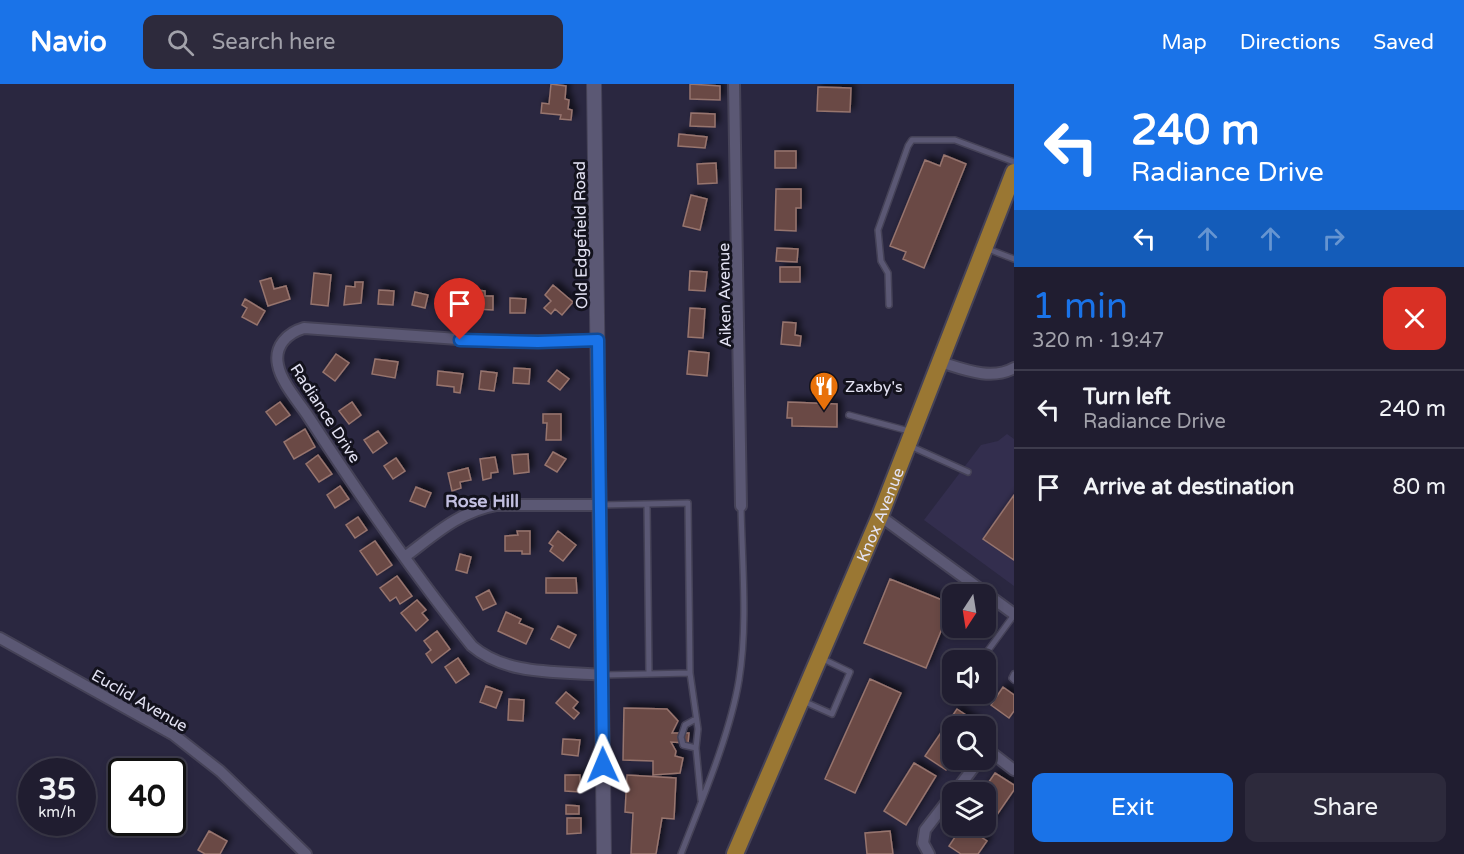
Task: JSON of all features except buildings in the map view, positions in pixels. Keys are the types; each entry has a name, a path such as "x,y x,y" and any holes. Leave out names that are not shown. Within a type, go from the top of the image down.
{"main road":[{"name":"Knox Avenue","path":"735,854 911,439 1014,172"}],"street":[{"name":"Old Edgefield Road","path":"594,84 604,854"},
{"name":"Aiken Avenue","path":"734,84 742,423 741,506"},
{"name":"Radiance Drive","path":"598,340 500,342 304,328 288,336 278,350 280,373 321,437 472,646 490,659 510,667 603,675"},
{"path":"940,362 989,374 1002,374 1014,368"},
{"path":"406,556 459,517 483,507 601,505"},
{"path":"879,516 1014,614"},
{"name":"Euclid Avenue","path":"0,639 174,735 220,771 306,854"},
{"path":"996,757 1014,770"},
{"path":"962,782 972,770"},
{"path":"929,854 922,843 926,830 942,809"}],"lane":[{"path":"889,305 888,273 881,261 878,230 912,140 956,140 1014,162"},
{"path":"985,248 1014,259"},
{"path":"849,415 911,439 968,472"},
{"path":"601,505 688,503 690,673 694,720 698,729 696,748 701,802"},
{"path":"647,504 649,674"},
{"path":"681,854 735,700 741,663 741,506"},
{"path":"988,650 1014,614"},
{"path":"801,700 832,714 850,672 819,658"},
{"path":"603,675 690,673"},
{"path":"1014,674 1012,678 1014,680"},
{"path":"694,720 685,725 681,736 683,745 696,748"}],"shaded area":[{"path":"1007,434 1014,439 1014,586 924,520 981,445 998,441"}],"place":[{"name":"Zaxby's","path":"824,412"}],"district":[{"name":"Rose Hill","path":"482,501"}],"route":[{"path":"460,340 538,342 598,340 603,765"}]}
